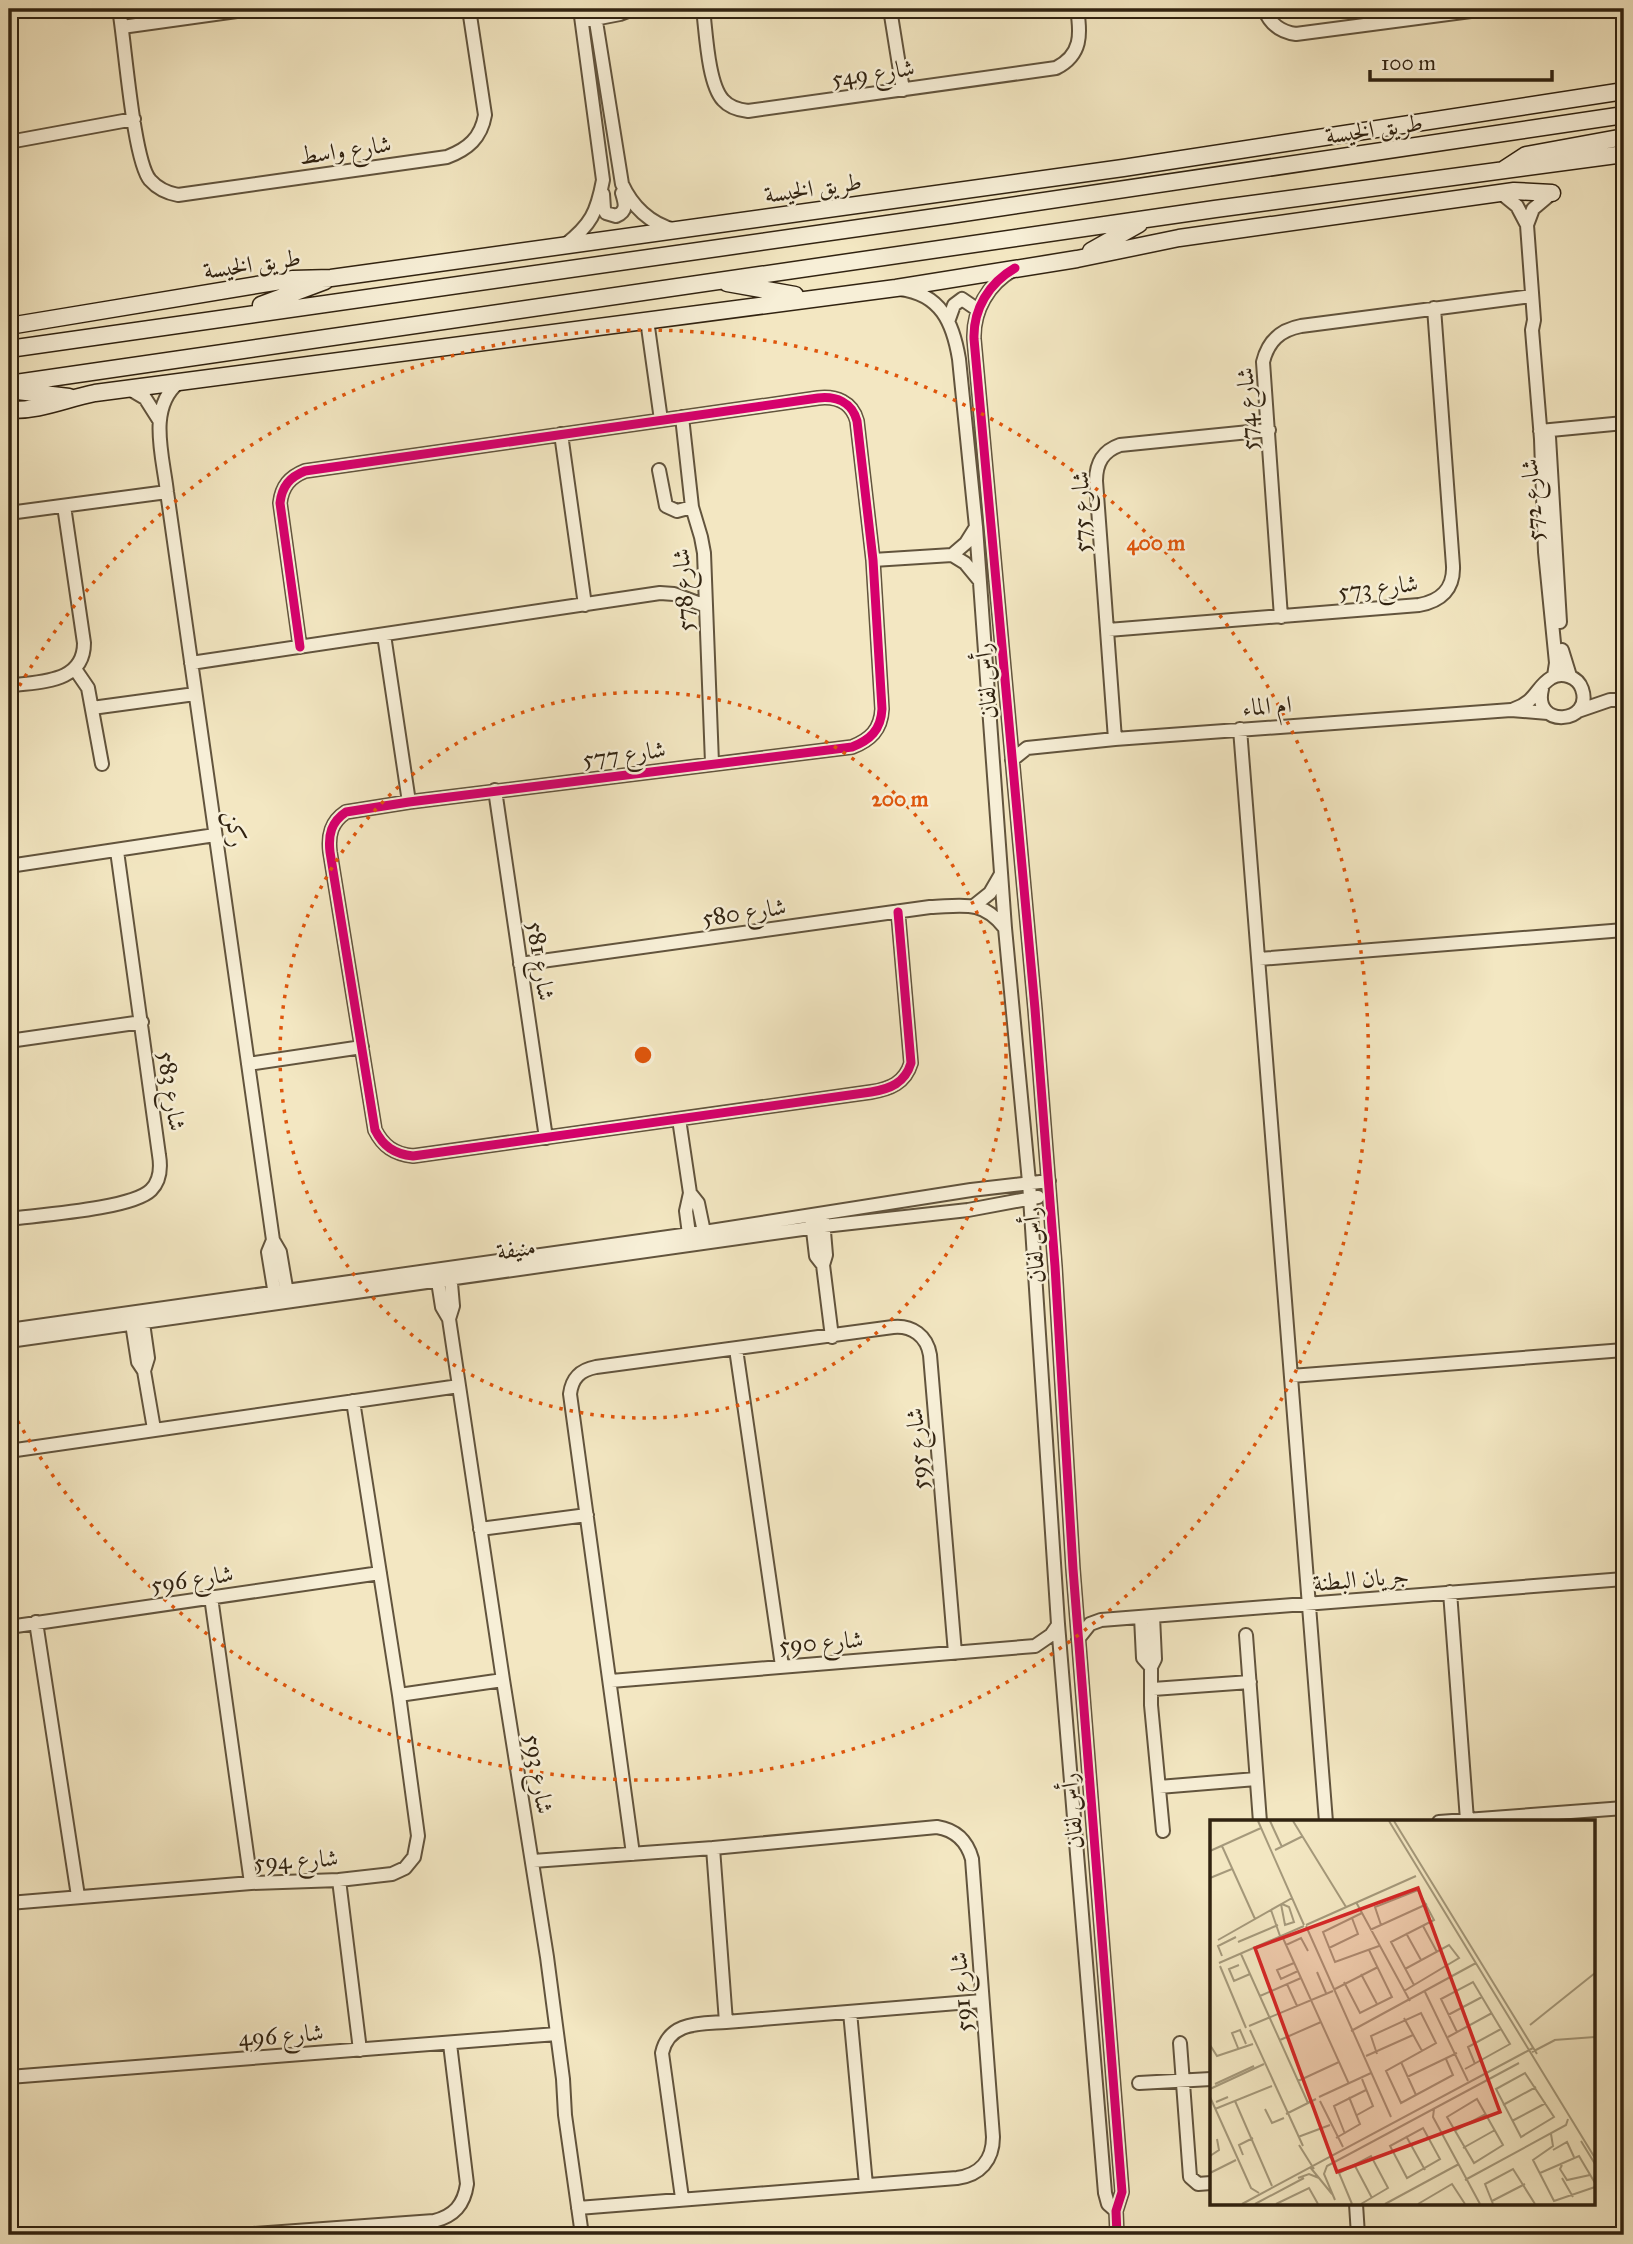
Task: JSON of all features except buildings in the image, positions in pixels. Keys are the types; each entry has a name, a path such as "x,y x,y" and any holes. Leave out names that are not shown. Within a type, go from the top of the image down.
{"main road":[{"path":"1616,92 1624,100"},
{"name":"طريق الخيسة","path":"9,326 293,279 331,278 678,231 1123,168 1616,92"},
{"name":"طريق الخيسة","path":"9,349 1624,115"},
{"path":"1281,166 1350,133"},
{"path":"1501,171 1525,155 1624,136"},
{"path":"9,384 715,280 1624,155"},
{"path":"9,410 51,406 72,398 128,388 896,288 1179,238 1501,193 1552,193"},
{"path":"1077,258 1149,219"},
{"path":"745,220 838,230"},
{"path":"241,315 331,278"},
{"path":"715,280 809,298"},
{"path":"244,374 285,343"},
{"path":"9,390 72,398"}],"street":[{"name":"شارع واسط","path":"120,9 134,119 144,169 158,188 178,195 447,157 462,151 476,139 485,116 469,9"},
{"path":"122,27 251,9"},
{"path":"594,14 626,206 624,211 616,216 611,216 604,209 603,180 581,15 594,14 626,13 633,9"},
{"name":"شارع 549","path":"703,9 715,86 731,107 748,111 1056,68 1070,59 1079,45 1077,9"},
{"path":"891,9 902,90"},
{"path":"1264,9 1279,29 1296,34 1451,11 1486,9"},
{"path":"9,142 134,119"},
{"path":"620,173 626,193 639,210 661,225 678,231"},
{"path":"562,247 581,233 592,219 603,180"},
{"path":"1501,193 1517,206 1527,225"},
{"path":"1527,225 1533,209 1552,193"},
{"name":"شارع 572","path":"1527,225 1534,320 1539,329 1562,649 1570,676"},
{"name":"رأس لفان","path":"1015,268 993,286 978,310 974,339 1049,1181 1078,1639 1122,2192 1116,2211 1117,2235"},
{"path":"896,288 923,296 949,319 954,305 962,299 978,310"},
{"name":"شارع 574","path":"1281,617 1263,362 1269,344 1283,331 1301,326 1532,296"},
{"name":"شارع 573","path":"1108,630 1430,603 1446,593 1451,585 1453,566 1434,308"},
{"name":"رأس لفان","path":"949,319 959,359 976,527 1005,928 1029,1182 1058,1624 1106,2199 1116,2211"},
{"path":"647,320 661,420"},
{"name":"ركن","path":"179,382 162,405 160,424 167,492 273,1240 280,1252 281,1297"},
{"name":"ركن","path":"128,388 145,398 160,424"},
{"name":"شارع 577","path":"300,647 280,503 286,484 294,475 305,471 824,397 848,404 857,421 873,560 882,709 880,726 869,739 852,747 495,790 346,812 338,817 330,834 330,852 375,1130 379,1139 394,1152 413,1156 888,1088 903,1079 911,1063 898,912"},
{"name":"شارع 578","path":"682,417 692,507 702,537 704,553 712,763"},
{"path":"1545,434 1624,423"},
{"name":"شارع 575","path":"1115,739 1097,465 1106,452 1120,445 1269,430"},
{"path":"1545,434 1624,432"},
{"path":"561,434 585,605"},
{"name":"شارع 572","path":"1545,434 1545,552 1557,666 1554,676"},
{"path":"659,470 666,506 677,511 692,507"},
{"path":"9,513 167,492"},
{"path":"9,686 61,678 75,669 82,657 84,643 64,506"},
{"path":"952,555 966,543 976,527"},
{"path":"873,560 952,555 965,563 979,580"},
{"path":"191,663 667,593 706,606"},
{"path":"384,635 409,802"},
{"path":"75,669 86,682 102,764"},
{"path":"1610,700 1578,710 1567,718 1548,713 1541,701 1545,683 1554,676 1570,676 1595,697 1624,700"},
{"name":"ام الماء","path":"1511,710 1528,702 1542,689"},
{"path":"1578,710 1582,704 1583,689"},
{"path":"92,708 195,694"},
{"name":"ام الماء","path":"1027,748 1240,729 1511,710 1548,713"},
{"path":"1240,729 1326,1820"},
{"path":"1010,732 1027,748 1012,760"},
{"name":"شارع 581","path":"495,790 546,1138"},
{"path":"9,866 215,835"},
{"name":"شارع 583","path":"9,1219 129,1202 153,1188 160,1172 117,851"},
{"path":"1001,874 990,893 975,905 990,912 1005,928"},
{"name":"شارع 580","path":"520,964 898,912 975,905"},
{"path":"1259,960 1624,930"},
{"path":"9,1041 142,1022"},
{"path":"248,1064 362,1047"},
{"path":"679,1119 690,1193 686,1211 689,1234"},
{"name":"منيفة","path":"9,1330 137,1317 444,1275 818,1221 1029,1182 1049,1181"},
{"path":"690,1193 698,1203 704,1232"},
{"name":"منيفة","path":"444,1275 704,1232 968,1210 1050,1196"},
{"path":"818,1221 826,1255 823,1265 832,1337"},
{"name":"شارع 593","path":"444,1275 453,1306 449,1320 502,1680 533,1861 564,2079 565,2115 582,2235"},
{"path":"137,1317 148,1357 144,1371 154,1429"},
{"name":"منيفة","path":"9,1341 137,1317"},
{"name":"شارع 595","path":"633,1854 570,1394 573,1381 583,1371 596,1367 906,1327 918,1332 929,1348 955,1653"},
{"path":"736,1349 782,1666"},
{"path":"1291,1376 1624,1350"},
{"path":"9,1451 459,1386"},
{"name":"شارع 594","path":"9,1903 251,1883 339,1880 398,1872 410,1863 417,1850 418,1836 353,1401"},
{"path":"480,1529 587,1515"},
{"path":"1055,1571 1073,1569"},
{"name":"شارع 596","path":"9,1627 380,1573"},
{"name":"جريان البطنة","path":"1101,1620 1624,1579"},
{"path":"1450,1592 1467,1820 1624,1808"},
{"path":"211,1597 251,1883"},
{"path":"1077,1607 1101,1620"},
{"path":"1147,1616 1143,1658 1151,1667 1151,1705 1163,1831"},
{"path":"1078,1639 1090,1624 1101,1620"},
{"path":"36,1622 78,1896"},
{"path":"1058,1624 1051,1635 1035,1646 1053,1655 1062,1670"},
{"path":"1246,1635 1260,1820"},
{"name":"شارع 590","path":"611,1681 1035,1646"},
{"path":"399,1695 502,1680"},
{"path":"1153,1689 1250,1682"},
{"path":"1159,1787 1256,1779"},
{"name":"شارع 591","path":"533,1861 929,1828 946,1828 953,1832 966,1843 972,1859 993,2137 990,2157 976,2172 967,2177 578,2208"},
{"path":"713,1848 726,2022"},
{"path":"339,1880 360,2050"},
{"path":"682,2198 663,2060 664,2046 671,2034 684,2026 982,2001"},
{"path":"850,2012 866,2185"},
{"name":"شارع 496","path":"9,2077 557,2034"},
{"path":"1180,2043 1190,2177 1195,2183 1210,2183"},
{"path":"239,2235 433,2221 451,2214 460,2206 466,2193 467,2173 450,2044"},
{"path":"1139,2083 1210,2079"},
{"path":"1356,2206 1358,2235"}],"cycle path":[{"path":"1015,268 997,281 984,298 976,317 974,339 1035,1009 1055,1266 1073,1569 1122,2192 1116,2211 1117,2235"},
{"path":"300,647 280,503 288,483 305,471 818,398 831,398 842,402 855,414 857,421 873,560 882,709 877,728 864,741 852,747 409,802 346,812 341,816 332,829 330,852 375,1130 390,1148 413,1156 871,1092 890,1087 905,1076 911,1063 898,912"}]}
